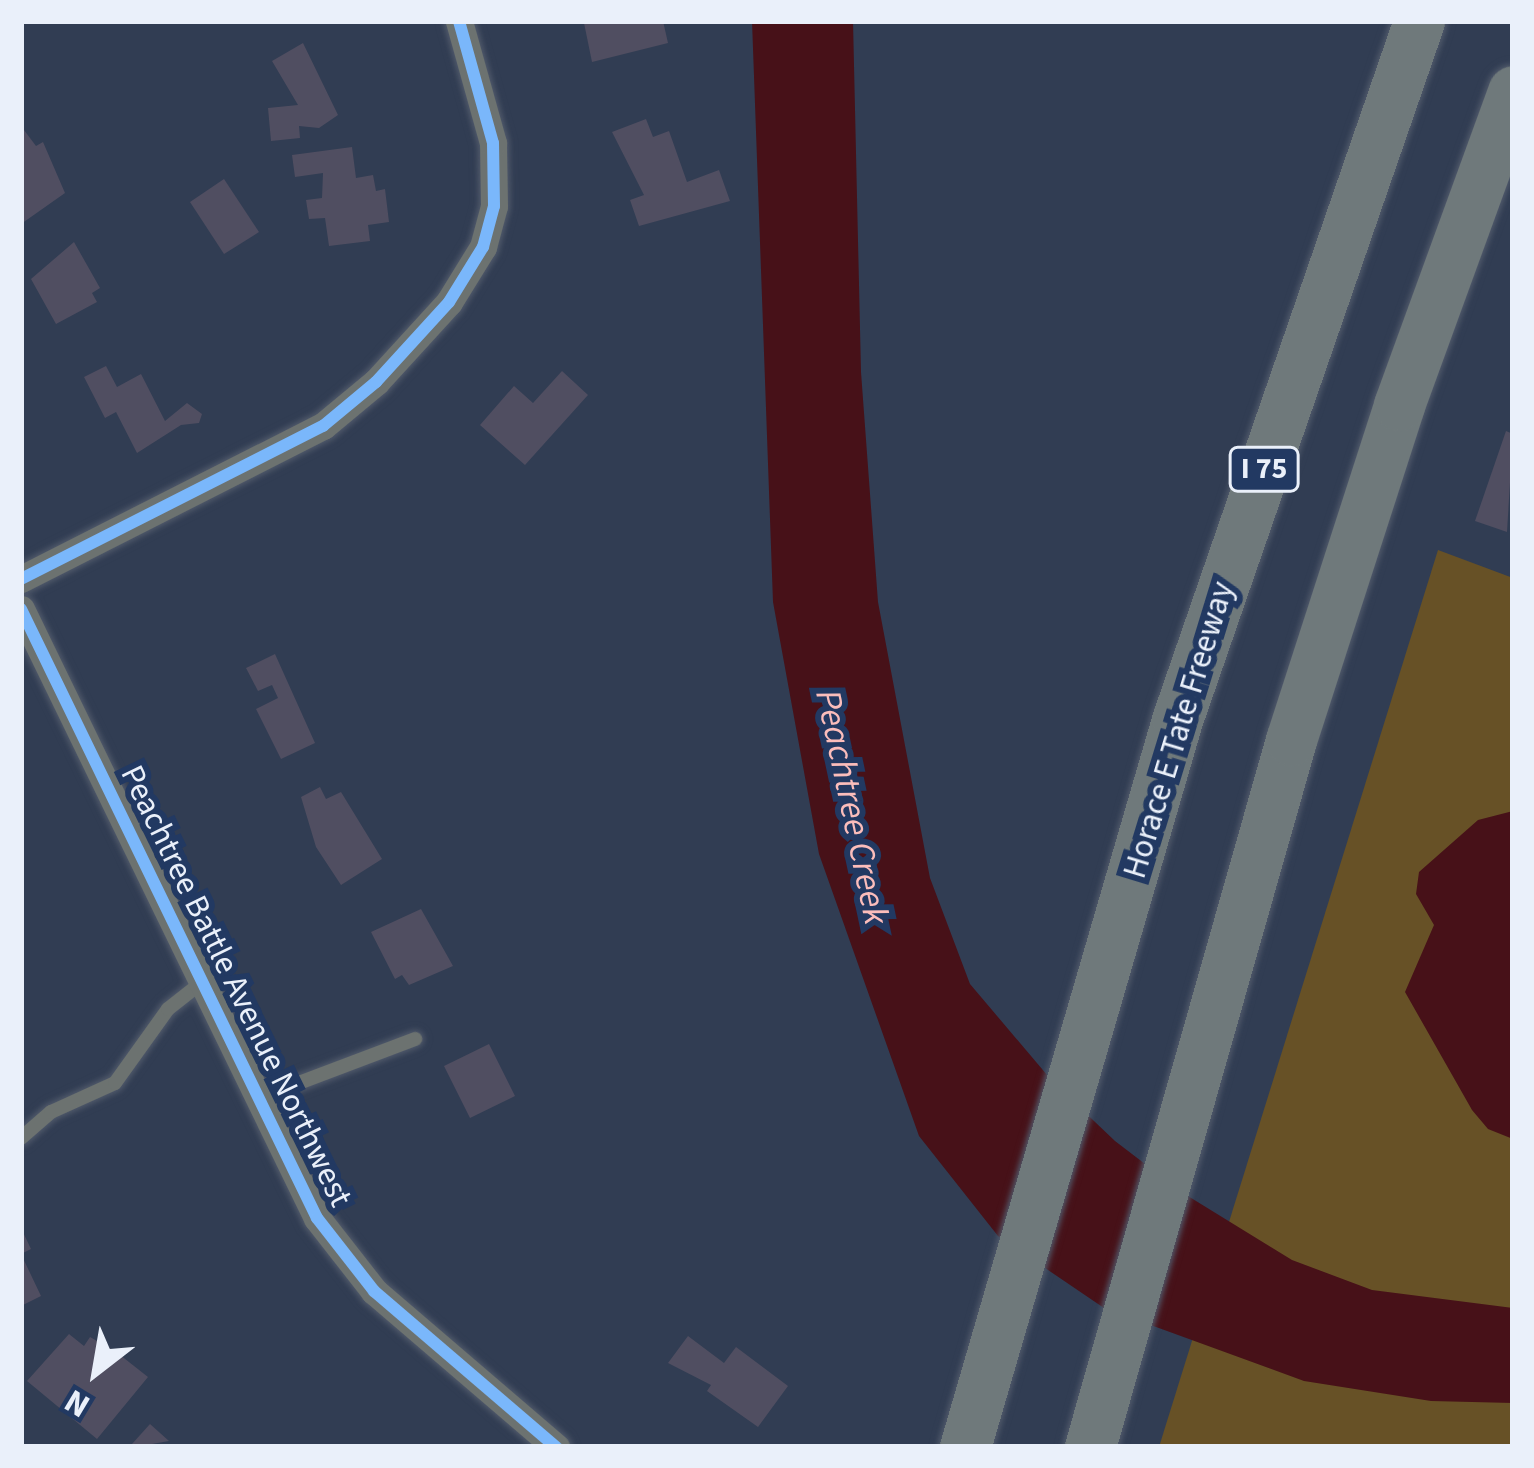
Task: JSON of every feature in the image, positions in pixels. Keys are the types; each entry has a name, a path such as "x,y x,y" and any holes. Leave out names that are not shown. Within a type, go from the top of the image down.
{"highway":[{"name":"Horace E Tate Freeway","path":"965,1447 1177,720 1419,21"},
{"path":"1096,1423 1232,945 1378,469 1513,92"}],"street":[{"path":"21,579 322,426 376,382 449,302 483,247 494,206 493,143 459,21"},
{"name":"Peachtree Battle Avenue Northwest","path":"21,608 259,1098 347,1264 556,1447"}],"lane":[{"path":"21,1138 51,1112 115,1083 168,1010 202,982"},
{"path":"259,1098 416,1039"}],"shaded area":[{"path":"1438,550 1513,578 1513,1447 1159,1447"}],"water":[{"name":"Peachtree Creek","path":"752,21 853,21 861,372 878,602 930,878 970,984 1053,1082 1115,1141 1183,1193 1292,1260 1372,1290 1513,1308 1513,1403 1431,1401 1304,1381 1104,1308 998,1236 919,1136 819,854 773,602"},
{"path":"1513,811 1513,1139 1488,1129 1472,1110 1405,992 1434,925 1416,894 1419,872 1478,820"}],"building":[{"path":"663,21 668,43 592,62 584,23"},
{"path":"303,43 338,115 319,128 299,126 300,138 271,141 268,108 298,105 272,61"},
{"path":"646,119 653,137 669,131 687,182 719,170 730,201 639,226 630,200 644,195 612,132"},
{"path":"21,126 36,146 43,142 65,193 21,224"},
{"path":"352,147 356,178 373,175 376,191 385,189 389,222 368,225 370,241 329,246 325,218 309,219 306,200 322,198 323,173 295,177 292,155"},
{"path":"224,179 259,232 224,254 190,202"},
{"path":"74,242 100,288 92,293 97,302 56,324 31,279"},
{"path":"106,366 117,387 141,374 165,421 187,403 202,414 199,423 181,425 137,453 116,412 105,418 84,377"},
{"path":"562,371 588,395 525,465 480,425 514,386 533,403"},
{"path":"1506,431 1513,434 1507,532 1475,521"},
{"path":"275,654 315,743 281,759 256,709 278,698 272,685 258,691 246,668"},
{"path":"320,787 326,799 341,792 382,859 341,885 316,847 301,797"},
{"path":"421,909 453,966 409,985 402,975 395,979 371,932"},
{"path":"489,1044 515,1096 470,1118 444,1066"},
{"path":"21,1228 31,1249 21,1254"},
{"path":"21,1254 41,1296 21,1306"},
{"path":"69,1334 84,1346 90,1337 148,1377 97,1439 27,1381"},
{"path":"688,1336 724,1363 736,1347 788,1386 758,1427 707,1391 711,1385 668,1363"},
{"path":"150,1424 169,1441 135,1447 132,1444"}],"cycle path":[{"path":"21,579 323,426 376,382 449,302 483,247 494,206 493,143 459,21"},
{"path":"21,609 317,1218 374,1291 556,1447"}]}
